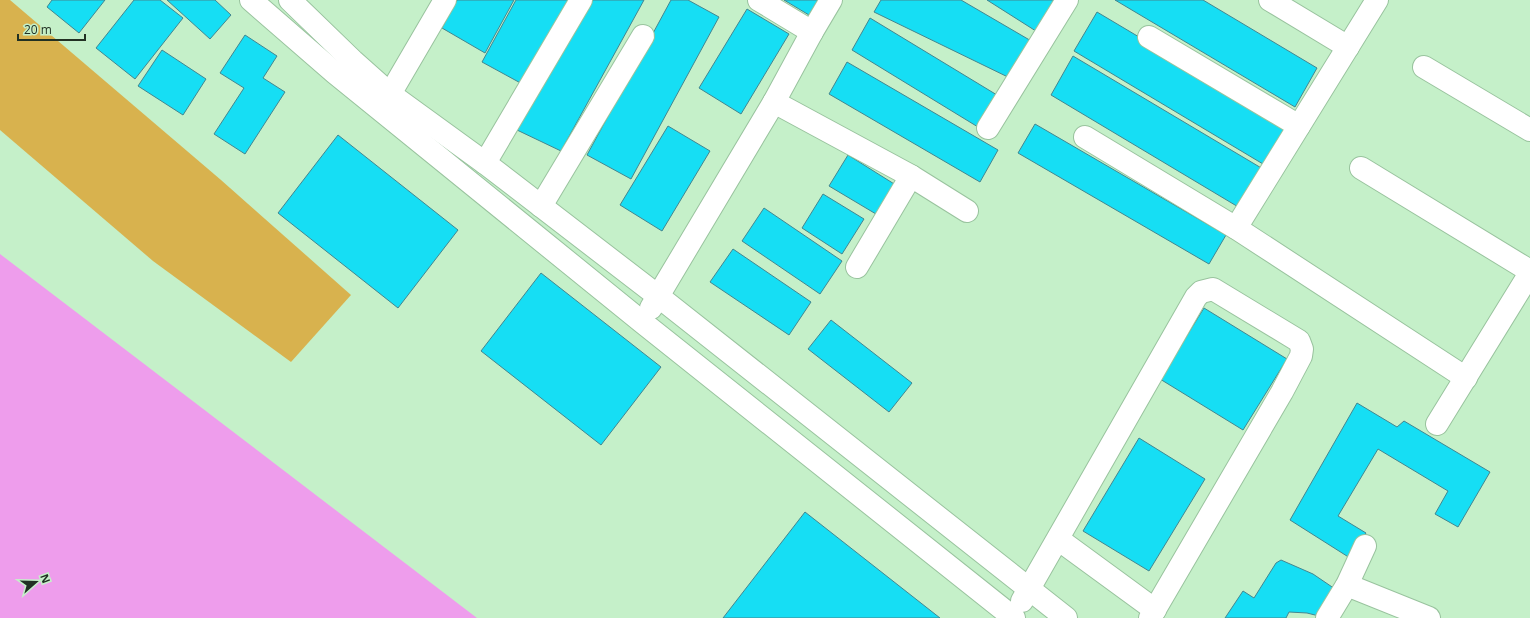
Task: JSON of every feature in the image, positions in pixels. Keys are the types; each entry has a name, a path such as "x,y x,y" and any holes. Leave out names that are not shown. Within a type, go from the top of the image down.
{"street":[{"path":"251,0 335,73 485,162 726,349 1066,618"},
{"path":"290,0 353,61 385,102 642,322 1013,617 1196,297 1201,292 1213,289 1299,341 1302,350 1301,356 1282,392 1153,614 1058,539"},
{"path":"385,102 445,0"},
{"path":"485,162 581,0"},
{"path":"759,0 812,32"},
{"path":"642,322 774,102 831,0"},
{"path":"988,128 1067,0"},
{"path":"1270,0 1348,47"},
{"path":"1236,228 1377,0"},
{"path":"540,206 644,36"},
{"path":"1149,37 1299,126"},
{"path":"1424,67 1530,130"},
{"path":"774,102 911,176 967,211"},
{"path":"1085,137 1236,228 1466,378"},
{"path":"1361,168 1530,272 1437,424"},
{"path":"857,267 911,176"},
{"path":"709,375 726,349"},
{"path":"1327,618 1347,585 1365,546"},
{"path":"1347,585 1429,618"}],"shaded area":[{"path":"0,0 10,0 221,180 351,295 291,362 153,261 0,130"},
{"path":"0,254 477,618 0,618"}],"building":[{"path":"52,0 105,0 79,33 47,7"},
{"path":"134,0 160,0 183,18 135,79 96,48"},
{"path":"167,0 215,0 231,15 210,39"},
{"path":"457,0 514,0 485,53 442,28"},
{"path":"516,0 573,0 526,86 482,62"},
{"path":"588,0 644,0 561,151 517,130"},
{"path":"671,0 688,0 719,17 631,179 587,155"},
{"path":"784,0 818,0 809,15"},
{"path":"881,0 961,0 1033,42 1012,79 874,12"},
{"path":"987,0 1062,0 1039,33"},
{"path":"1115,0 1203,0 1317,68 1295,107"},
{"path":"747,9 789,34 741,114 699,88"},
{"path":"1097,12 1287,125 1263,164 1074,51"},
{"path":"870,18 997,95 978,127 852,50"},
{"path":"245,35 277,56 263,78 285,92 245,154 214,134 244,88 220,73"},
{"path":"162,50 206,79 183,115 138,86"},
{"path":"1073,56 1263,169 1240,208 1051,95"},
{"path":"847,62 998,150 980,182 829,94"},
{"path":"1035,124 1226,235 1209,264 1018,153"},
{"path":"668,126 710,151 662,231 620,205"},
{"path":"338,135 458,230 398,308 278,213"},
{"path":"848,155 899,187 881,217 829,186"},
{"path":"823,194 864,219 842,254 802,228"},
{"path":"764,208 842,261 820,294 742,241"},
{"path":"733,249 811,302 789,335 710,282"},
{"path":"541,273 661,367 601,445 481,351"},
{"path":"1204,308 1287,359 1243,430 1160,379"},
{"path":"831,320 912,383 889,412 808,349"},
{"path":"1357,403 1397,427 1404,421 1490,472 1458,527 1435,514 1448,491 1378,449 1338,516 1366,533 1350,558 1290,520"},
{"path":"1139,438 1205,479 1149,571 1083,531"},
{"path":"805,512 940,618 723,618"},
{"path":"1281,560 1313,574 1338,591 1319,616 1307,613 1289,612 1286,618 1225,618 1243,591 1254,598 1276,563"}]}
